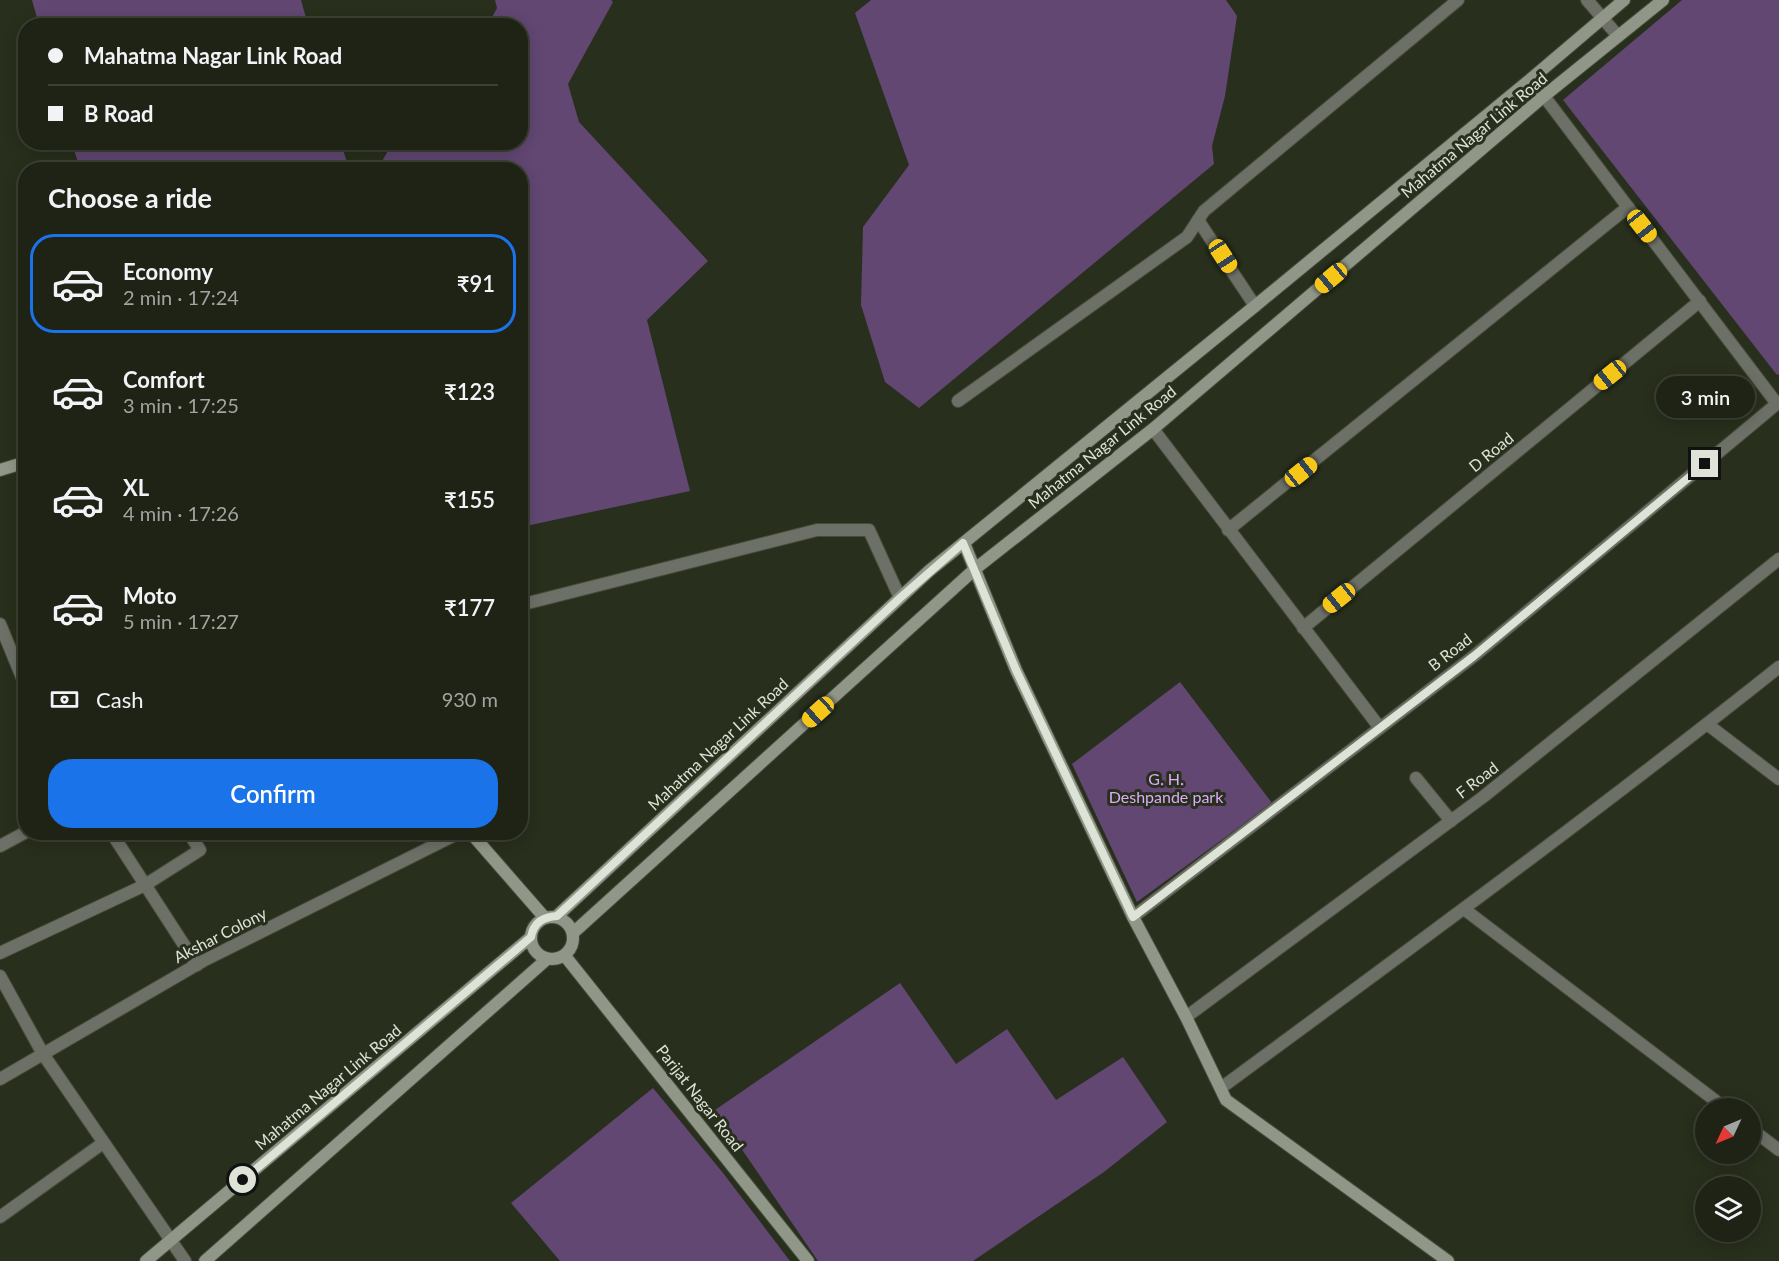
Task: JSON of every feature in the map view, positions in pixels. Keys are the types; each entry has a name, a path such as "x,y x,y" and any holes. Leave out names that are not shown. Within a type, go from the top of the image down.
{"main road":[{"name":"Mahatma Nagar Link Road","path":"551,917 963,543 1532,79 1624,0"},
{"name":"Mahatma Nagar Link Road","path":"573,933 975,570 1153,429 1544,96 1663,0"},
{"path":"0,470 18,464"},
{"path":"963,543 1016,670 1133,917 1186,1017 1226,1100 1448,1261"},
{"path":"205,1261 547,960 565,956 573,946 573,933 567,922 551,917 478,840"},
{"path":"547,960 535,951 531,937 535,925 551,917"},
{"name":"Mahatma Nagar Link Road","path":"146,1261 531,937"},
{"name":"Parijat Nagar Road","path":"565,956 808,1261"}],"street":[{"path":"958,401 1187,237 1204,211 1458,0"},
{"path":"1587,0 1618,36"},
{"path":"1532,79 1778,403"},
{"path":"1228,530 1628,207"},
{"path":"1198,220 1255,306"},
{"name":"D Road","path":"1303,628 1700,301"},
{"name":"B Road","path":"1133,917 1474,656 1778,403"},
{"path":"1153,429 1380,728"},
{"path":"528,603 818,530 869,530 900,598"},
{"name":"F Road","path":"1186,1017 1483,797 1779,559"},
{"path":"0,624 18,668"},
{"path":"1221,1088 1464,909 1707,724 1779,666"},
{"path":"1707,724 1779,779"},
{"path":"1416,778 1451,820"},
{"path":"0,846 18,836"},
{"path":"116,840 197,965"},
{"path":"0,952 145,885 200,850 193,840"},
{"name":"Akshar Colony","path":"0,1078 197,965 445,840"},
{"path":"1464,909 1712,1098"},
{"path":"0,976 43,1054 185,1261"},
{"path":"1761,1136 1779,1150"},
{"path":"0,1217 103,1143"}],"green space":[{"path":"32,0 301,0 306,18 37,18"},
{"path":"495,0 611,0 613,2 568,84 579,122 708,261 647,320 690,491 528,526 528,162 382,162 388,150 528,150 528,18 492,18 497,8"},
{"path":"871,0 1226,0 1237,16 1225,96 1212,146 1214,164 919,408 885,382 861,305 863,227 909,165 855,13"},
{"path":"1682,0 1779,0 1779,374 1777,375 1563,100"},
{"path":"74,150 343,150 347,162 78,162"},
{"name":"G. H. Deshpande park","path":"1180,682 1272,803 1137,902 1072,764"},
{"path":"900,983 956,1064 1007,1029 1056,1100 1123,1057 1167,1122 1104,1172 973,1261 818,1261 715,1110"},
{"path":"653,1088 723,1173 790,1261 560,1261 511,1203"}],"route":[{"path":"243,1180 531,937 539,921 557,916 929,571 963,543 1016,670 1133,917 1474,656 1705,464"}]}
